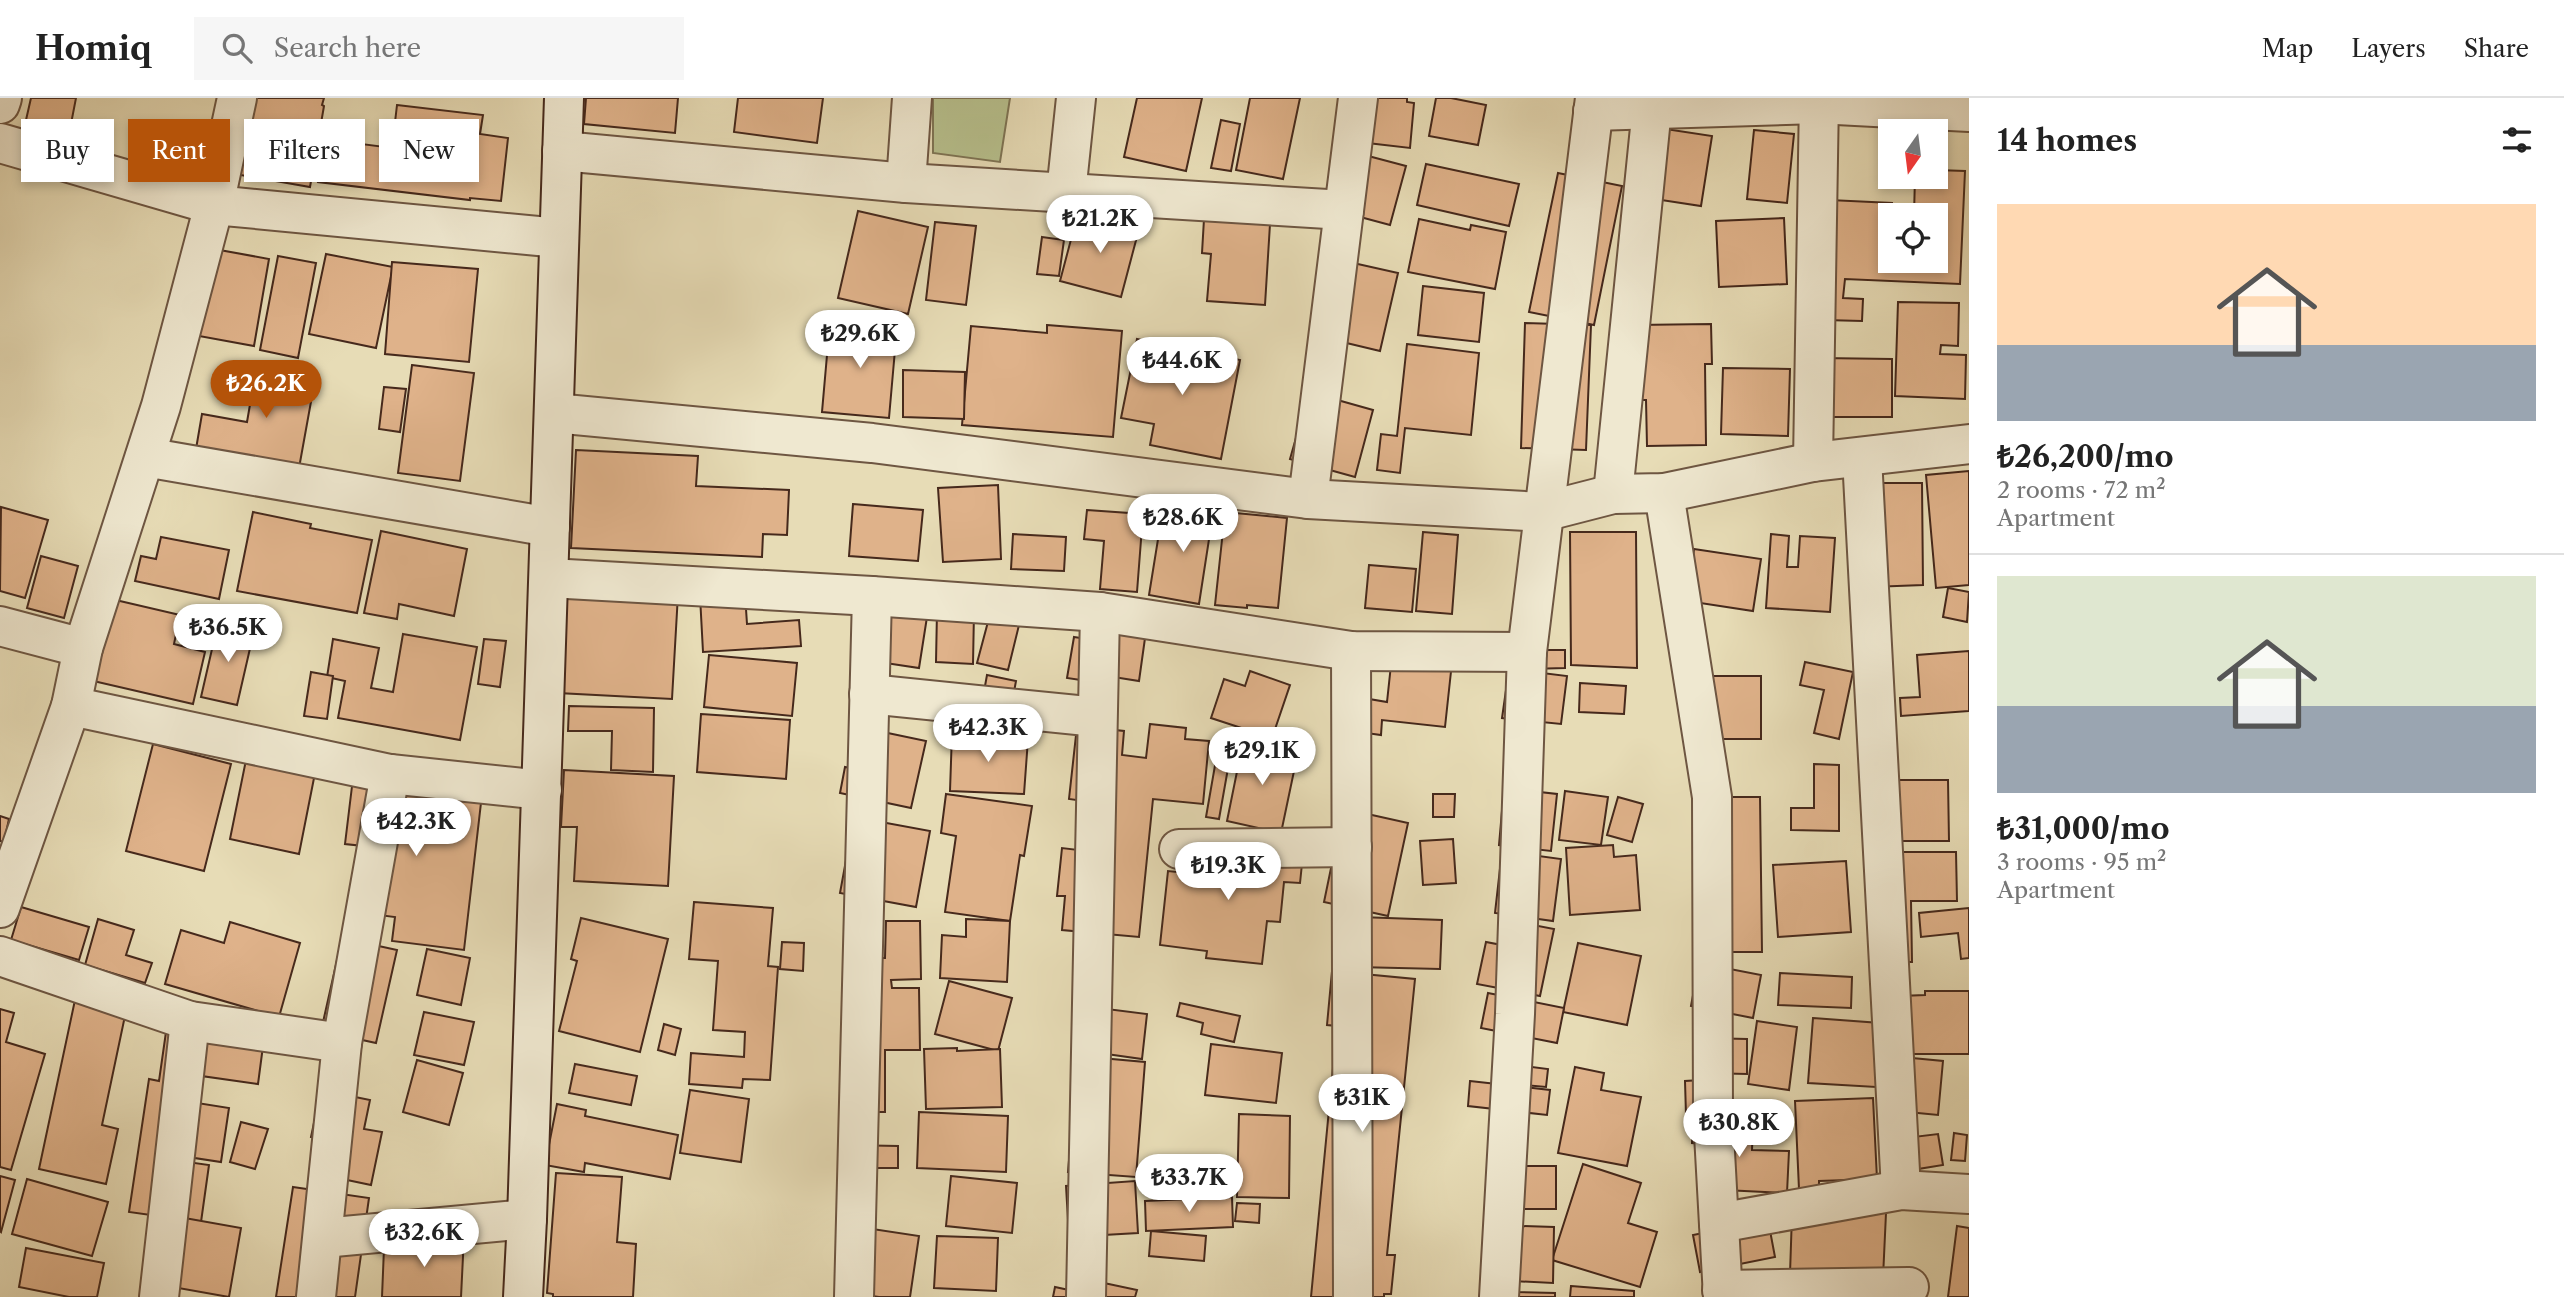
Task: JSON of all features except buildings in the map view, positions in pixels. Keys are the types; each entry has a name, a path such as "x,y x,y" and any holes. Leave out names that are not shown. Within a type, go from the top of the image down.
{"street":[{"path":"0,104 2,98"},
{"path":"0,908 71,706 83,648 161,406 214,205 237,98"},
{"path":"523,1297 564,98"},
{"path":"906,183 912,98"},
{"path":"1066,193 1076,98"},
{"path":"1308,499 1358,98"},
{"path":"1814,462 1819,101"},
{"path":"1499,1297 1515,1014 1527,652 1594,105 1819,101 1969,112"},
{"path":"1613,494 1652,103"},
{"path":"0,143 214,205 559,238"},
{"path":"562,151 906,183 1344,209"},
{"path":"554,413 872,443 1308,499 1544,512 1613,494 1664,493 1814,462 1969,444"},
{"path":"145,457 550,527"},
{"path":"1862,457 1901,1190"},
{"path":"1664,493 1712,797 1713,1116 1722,1293 1909,1287"},
{"path":"548,578 1100,612 1351,651 1527,652"},
{"path":"854,1297 872,596"},
{"path":"1086,1297 1100,612"},
{"path":"0,625 83,648"},
{"path":"1351,651 1353,1297"},
{"path":"869,694 1097,718"},
{"path":"71,706 390,774 541,790"},
{"path":"316,1297 342,1043 390,774"},
{"path":"1179,849 1352,847"},
{"path":"0,956 190,1021 342,1043"},
{"path":"159,1297 190,1021"},
{"path":"1719,1223 1901,1190 1969,1194"},
{"path":"323,1238 527,1219"}],"green space":[{"path":"933,98 1010,98 1000,162 933,153"}]}
